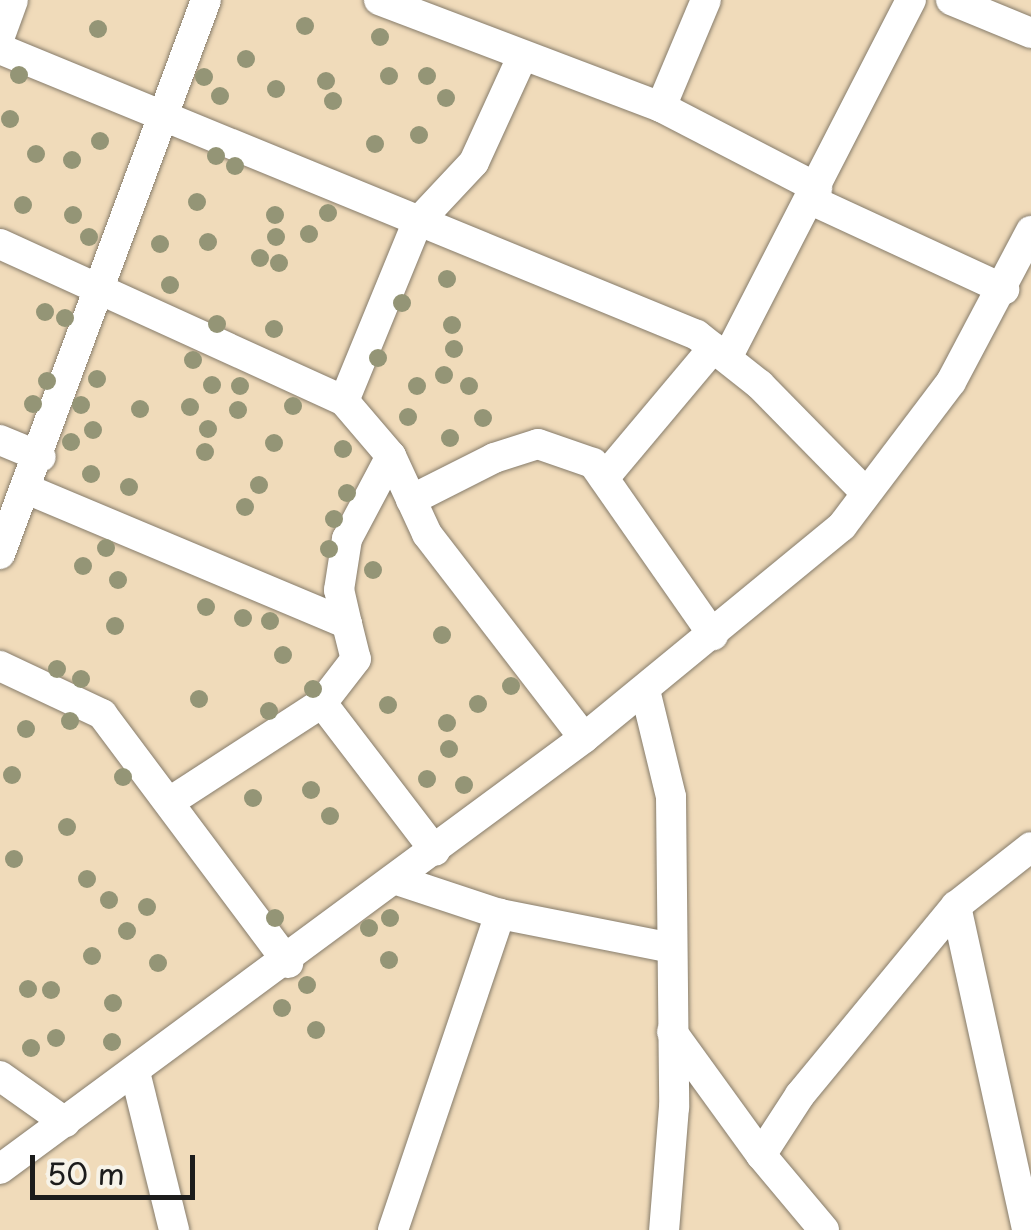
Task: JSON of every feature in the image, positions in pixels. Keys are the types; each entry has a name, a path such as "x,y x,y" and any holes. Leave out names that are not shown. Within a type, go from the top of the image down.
{"street":[{"path":"0,36 12,0"},
{"path":"0,554 29,490 94,289 206,0"},
{"path":"379,0 438,9 522,57 661,107 814,194 1004,289"},
{"path":"661,107 706,0"},
{"path":"604,478 720,352 814,194 911,0"},
{"path":"951,0 984,6 1031,32"},
{"path":"0,49 158,118 698,335 866,493"},
{"path":"344,401 416,222 474,162 522,57"},
{"path":"0,1170 288,963 584,738 713,636 842,526 951,382 1004,289 1031,231"},
{"path":"0,244 344,401 391,456 427,534 584,738"},
{"path":"0,440 41,457"},
{"path":"411,500 494,458 538,444 593,464 713,636"},
{"path":"171,801 322,703 356,660 339,590 347,538 391,456"},
{"path":"29,490 347,624"},
{"path":"0,666 102,714 171,801 288,963"},
{"path":"646,690 671,796 672,1032 664,1230"},
{"path":"322,703 435,850"},
{"path":"761,1156 800,1095 956,906 1031,847"},
{"path":"397,880 500,914 671,948"},
{"path":"956,906 1027,1230"},
{"path":"393,1230 500,914"},
{"path":"672,1032 761,1156 824,1230"},
{"path":"135,1072 174,1230"},
{"path":"0,1076 66,1122"}]}
